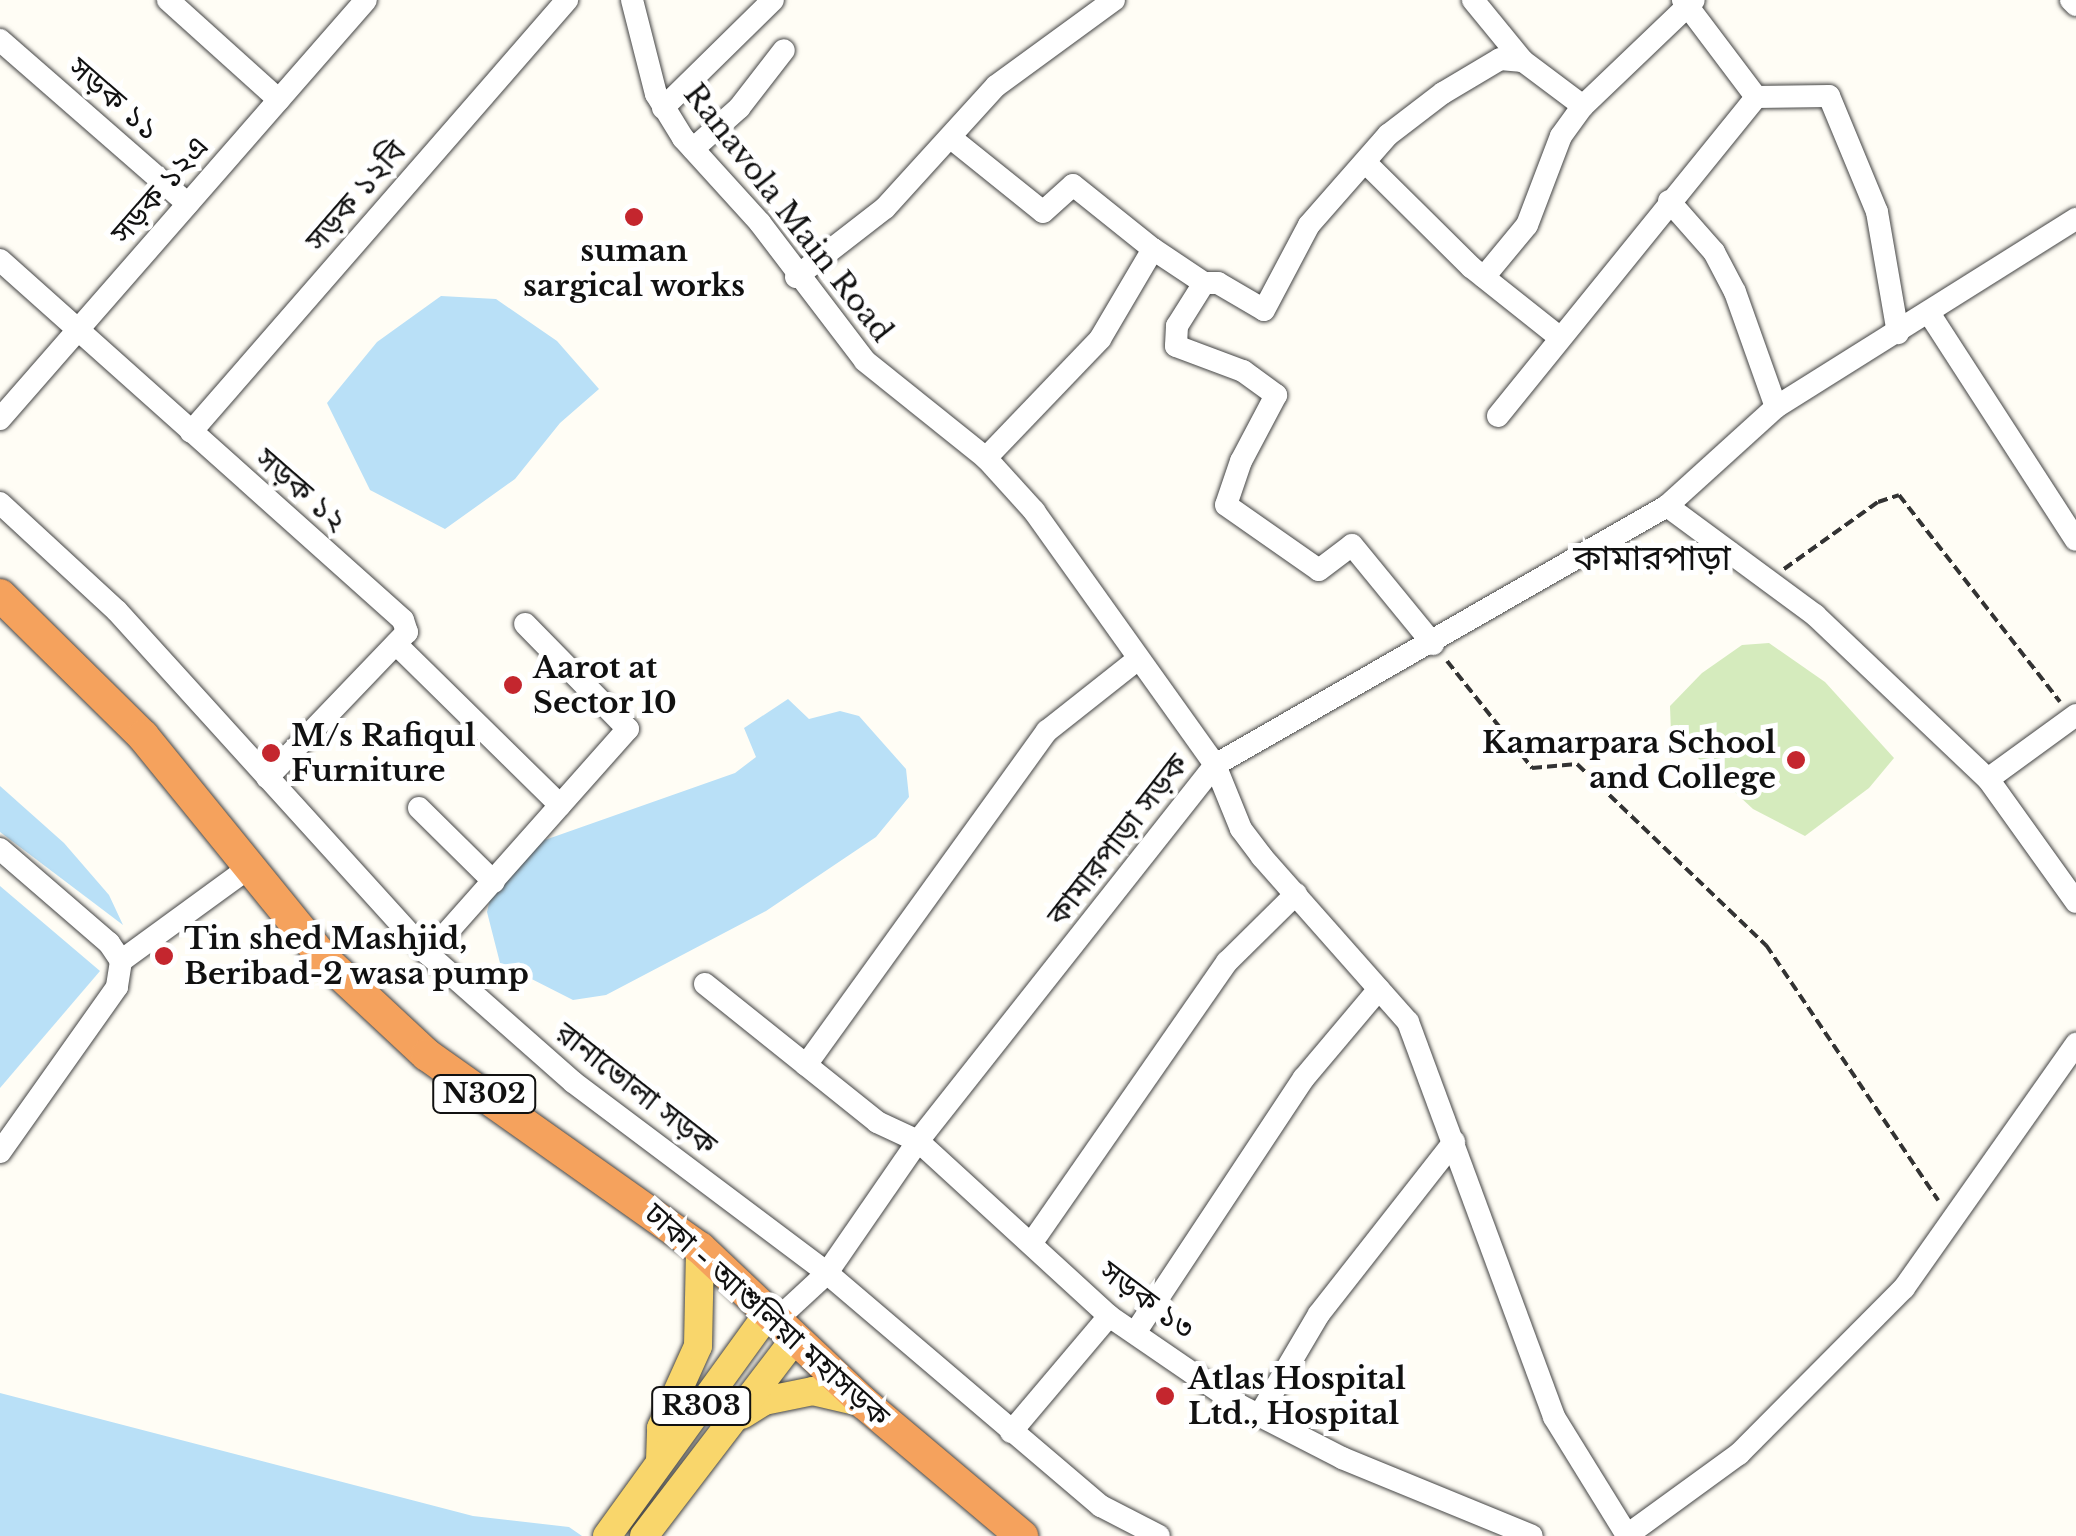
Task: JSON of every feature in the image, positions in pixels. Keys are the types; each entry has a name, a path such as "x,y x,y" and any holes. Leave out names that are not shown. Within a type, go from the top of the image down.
{"highway":[{"name":"ঢাকা - আশুলিয়া মহাসড়ক","path":"0,595 142,736 325,960 427,1055 700,1248 864,1404 1022,1536"}],"main road":[{"path":"660,1462 661,1428 698,1346 700,1248"},
{"name":"R303","path":"651,1526 729,1424 779,1324"},
{"name":"R303","path":"607,1536 660,1462 779,1324"},
{"path":"729,1424 788,1393 812,1390 864,1404"}],"street":[{"path":"168,0 279,100"},
{"name":"সড়ক ১২এ","path":"0,419 366,0"},
{"name":"সড়ক ১২বি","path":"191,432 567,0"},
{"name":"Ranavola Main Road","path":"632,0 663,108 693,149 760,223 796,277 865,362 986,458 1034,511 1137,660"},
{"path":"663,108 774,0"},
{"path":"796,277 885,208 996,86 1114,0"},
{"path":"1473,0 1523,61 1583,106"},
{"path":"1484,277 1527,225 1561,136 1583,106 1690,2 1756,97"},
{"name":"সড়ক ১১","path":"0,40 188,204"},
{"path":"693,149 739,108 784,50"},
{"path":"951,138 1042,212 1072,185 1152,249 1204,283 1218,283 1264,310 1309,226 1388,136 1443,93 1500,60 1523,61"},
{"path":"1498,416 1756,97 1829,96 1877,212 1898,332"},
{"path":"1366,163 1484,277 1560,337"},
{"path":"1669,202 1714,252 1735,292 1776,407"},
{"path":"2076,219 1776,407 1667,506 1434,644 1215,765 1242,828 1418,1040 1554,1417 1627,1536 1739,1454 1904,1288 2076,1044"},
{"path":"986,458 1100,339 1152,249"},
{"name":"সড়ক ১২","path":"0,260 403,620 407,632 396,644"},
{"path":"1204,283 1178,326 1176,346 1243,371 1276,395 1241,460 1226,506 1319,570 1352,544 1434,644"},
{"path":"1929,313 2076,540"},
{"name":"রানাভোলা সড়ক","path":"0,503 117,611 428,954 574,1082 827,1273 1101,1506 1159,1536"},
{"path":"1667,506 1770,579 1988,779 2076,902"},
{"path":"428,954 628,729 526,624"},
{"path":"266,778 396,644 560,805"},
{"path":"806,1065 1047,731 1137,660"},
{"name":"কামারপাড়া সড়ক","path":"779,1324 827,1273 918,1141 1215,765 1137,660"},
{"path":"1988,779 2074,717"},
{"path":"419,808 494,882"},
{"path":"0,850 110,943 121,961 117,986 0,1152"},
{"path":"121,961 250,867"},
{"path":"1033,1241 1227,962 1296,894"},
{"name":"সড়ক ১৩","path":"704,984 878,1122 918,1141 1033,1241 1108,1316 1260,1414 1342,1458 1532,1536"},
{"path":"1135,1333 1304,1078 1378,990"},
{"path":"1260,1414 1319,1314 1454,1142"},
{"path":"1011,1432 1108,1316"}],"path":[{"path":"1770,579 1878,502 1900,496 2074,717"},
{"path":"1434,644 1532,768 1577,764 1766,944 1952,1220"}],"green space":[{"path":"1769,643 1825,682 1894,758 1869,788 1805,836 1753,809 1671,733 1670,706 1702,673 1742,645"}],"water":[{"path":"441,296 496,299 557,341 599,389 560,423 515,479 445,529 370,490 327,403 377,342"},
{"path":"788,699 809,719 840,711 859,716 906,769 909,797 876,837 766,911 606,995 573,1000 500,963 487,912 493,887 542,841 735,773 756,757 744,728"},
{"path":"0,786 64,843 109,895 123,925 0,832"},
{"path":"0,886 100,971 0,1088"},
{"path":"0,1393 473,1516 569,1527 582,1536 0,1536"}],"place":[{"name":"suman sargical works","path":"634,217"},
{"name":"Aarot at Sector 10","path":"513,685"},
{"name":"M/s Rafiqul Furniture","path":"271,753"},
{"name":"Kamarpara School and College","path":"1796,760"},
{"name":"Tin shed Mashjid, Beribad-2 wasa pump","path":"164,956"},
{"name":"Atlas Hospital Ltd., Hospital","path":"1165,1396"}],"district":[{"name":"কামারপাড়া","path":"1652,558"}]}
